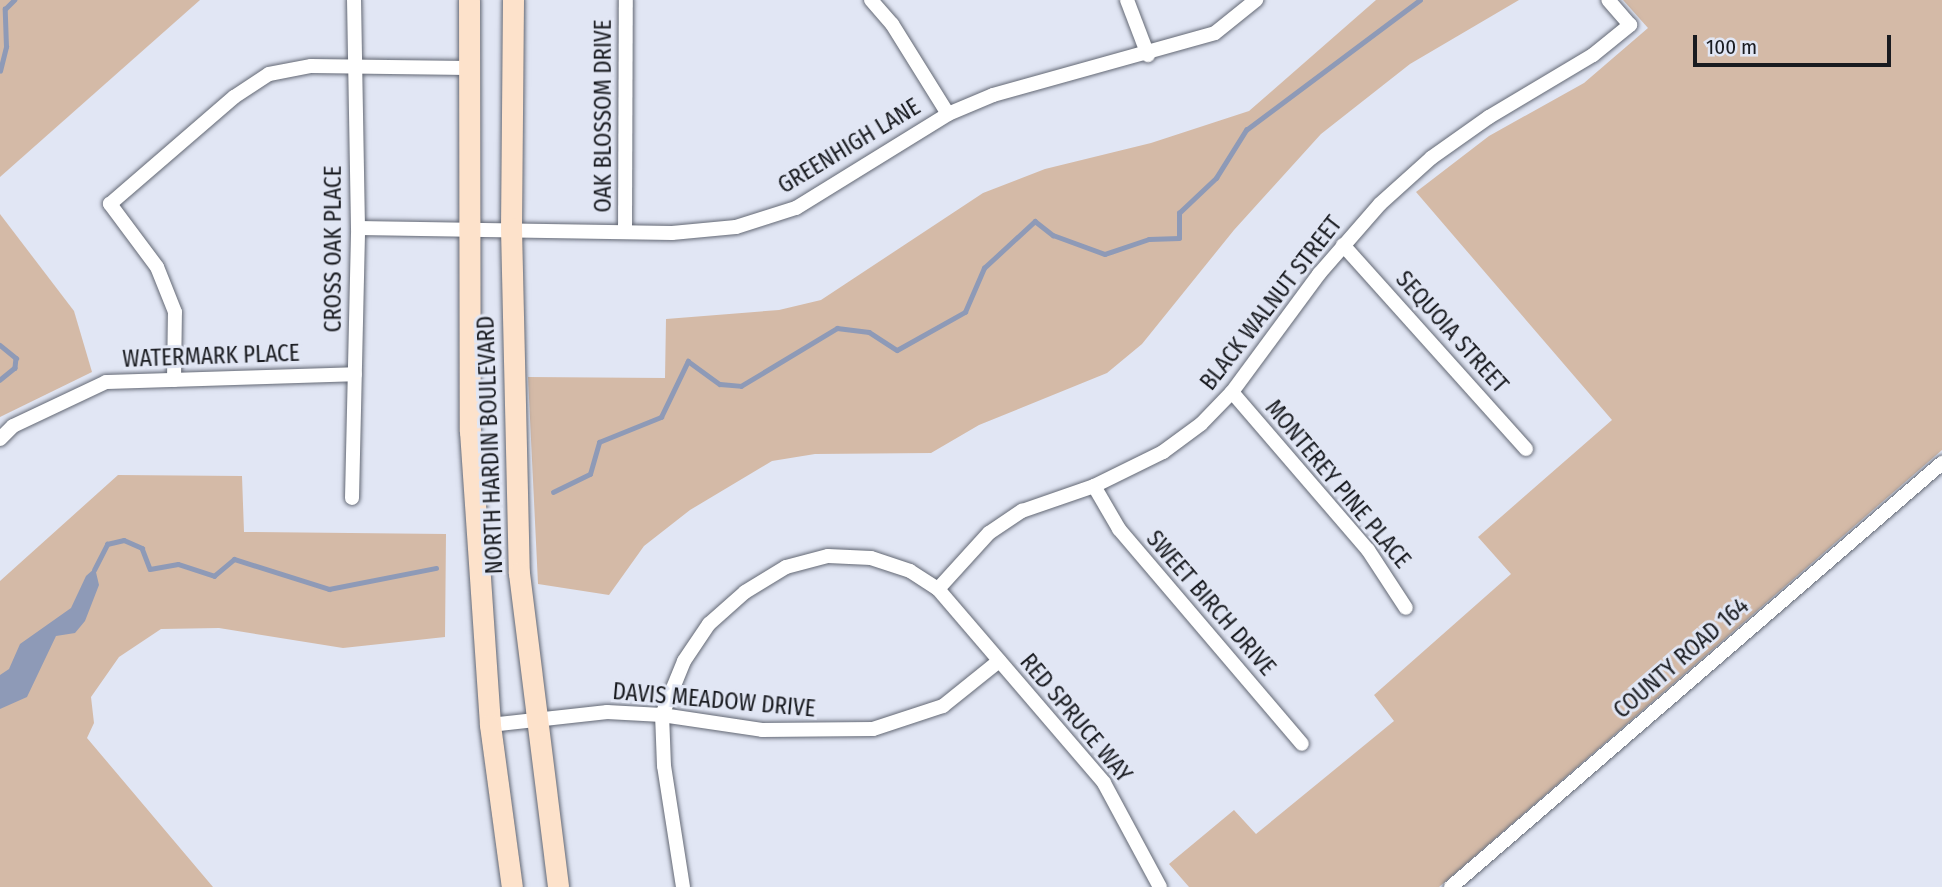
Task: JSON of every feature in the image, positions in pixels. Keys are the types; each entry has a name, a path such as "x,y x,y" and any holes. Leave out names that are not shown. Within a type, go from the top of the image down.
{"street":[{"name":"CROSS OAK PLACE","path":"352,498 358,228 354,0"},
{"name":"NORTH HARDIN BOULEVARD","path":"470,0 470,431 491,725 512,887"},
{"name":"NORTH HARDIN BOULEVARD","path":"513,0 511,228 519,573 534,720 558,887"},
{"name":"OAK BLOSSOM DRIVE","path":"625,232 626,0"},
{"path":"871,0 892,24 948,114"},
{"path":"1127,0 1149,55"},
{"name":"GREENHIGH LANE","path":"358,228 470,227 625,232 736,227 796,208 948,114 993,95 1149,55 1215,33 1256,0"},
{"name":"BLACK WALNUT STREET","path":"938,589 989,533 1022,511 1094,486 1163,452 1201,424 1232,392 1343,245 1431,158 1489,117 1592,55 1630,24 1608,0"},
{"path":"174,380 175,312 157,267 110,204 234,97 269,74 311,66 468,68"},
{"name":"SEQUOIA STREET","path":"1343,245 1527,449"},
{"name":"WATERMARK PLACE","path":"0,439 13,426 106,382 355,374"},
{"name":"MONTEREY PINE PLACE","path":"1232,392 1368,550 1406,608"},
{"name":"COUNTY ROAD 164","path":"1451,887 1942,463"},
{"name":"SWEET BIRCH DRIVE","path":"1094,486 1119,529 1302,744"},
{"name":"RED SPRUCE WAY","path":"662,715 684,661 709,624 745,592 786,567 828,556 871,558 910,571 938,589 1104,783 1160,887"},
{"name":"DAVIS MEADOW DRIVE","path":"491,725 607,712 662,715 762,730 873,729 943,706 999,661"},
{"path":"662,715 664,766 683,887"}],"shaded area":[{"path":"0,0 200,0 0,177"},
{"path":"1376,0 1519,0 1410,64 1321,134 1234,230 1142,344 1107,373 979,425 931,453 815,454 772,461 690,510 644,546 609,595 538,584 528,377 665,378 666,319 779,310 821,300 983,193 1045,169 1151,143 1249,111"},
{"path":"1623,0 1942,0 1942,450 1439,887 1189,887 1169,864 1234,810 1256,834 1394,721 1374,695 1511,574 1478,537 1612,420 1416,192 1489,136 1584,83 1648,28"},
{"path":"0,214 74,311 92,372 0,417"},
{"path":"118,475 242,476 244,532 446,534 445,637 343,648 219,628 161,629 119,657 91,697 94,723 87,738 213,887 0,887 0,581"}],"water":[{"path":"95,568 99,585 85,621 75,633 56,636 27,697 0,709 0,675 9,669 20,644 71,608 86,576"}],"waterway":[{"path":"0,71 6,47 5,9 14,0"},
{"path":"553,492 590,474 599,442 661,417 688,361 720,384 741,386 837,328 869,332 897,350 965,312 984,268 1035,221 1053,235 1105,254 1149,239 1179,238 1179,213 1216,178 1246,130 1420,0"},
{"path":"0,345 16,358 15,368 0,380"},
{"path":"94,570 107,544 124,540 142,548 150,569 178,564 214,576 234,559 329,589 436,568"}]}
